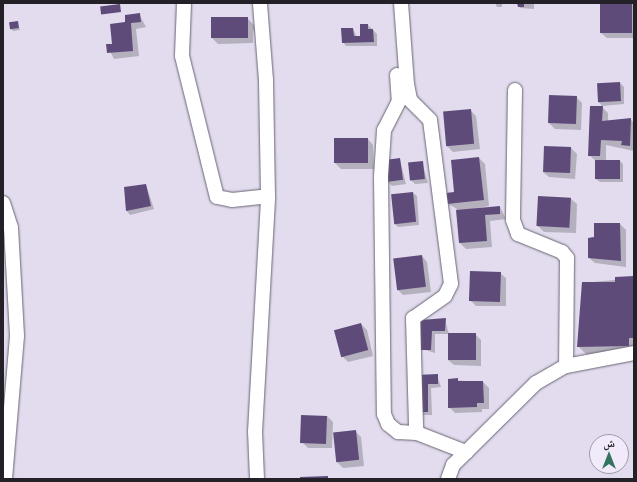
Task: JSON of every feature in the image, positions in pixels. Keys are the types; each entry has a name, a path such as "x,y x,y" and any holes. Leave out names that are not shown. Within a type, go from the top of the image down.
{"street":[{"path":"184,3 182,56 215,193 221,200 268,196"},
{"path":"257,479 256,424 268,196 266,80 260,3"},
{"path":"392,3 399,101 383,136 384,414 388,424 398,432 417,433 466,452"},
{"path":"401,3 406,84 410,100 430,120 451,284 445,296 413,318 417,433"},
{"path":"515,90 513,220 518,234 562,252 567,258 566,366"},
{"path":"3,203 11,228 6,479"},
{"path":"448,479 454,465 536,383 566,366 634,352"}],"building":[{"path":"517,3 524,3 524,7 518,7"},
{"path":"600,3 632,3 632,33 600,33"},
{"path":"120,4 121,12 101,14 100,6"},
{"path":"140,13 141,22 131,23 133,51 107,53 106,44 112,44 110,24 125,22 125,15"},
{"path":"211,17 248,17 248,38 211,38"},
{"path":"18,21 19,28 10,29 9,22"},
{"path":"360,24 368,24 368,29 373,29 374,42 342,43 341,28 353,28 354,36 360,36"},
{"path":"620,82 621,101 598,102 597,83"},
{"path":"549,95 577,96 576,124 548,123"},
{"path":"590,106 603,106 602,121 631,118 630,146 621,145 622,141 601,140 600,156 588,156"},
{"path":"471,109 474,144 446,146 443,111"},
{"path":"334,138 368,138 368,163 334,163"},
{"path":"544,146 571,147 570,173 543,172"},
{"path":"479,157 484,200 447,204 446,193 454,192 451,160"},
{"path":"400,158 403,180 388,182 385,160"},
{"path":"595,160 620,160 620,179 595,179"},
{"path":"423,161 425,179 410,180 408,163"},
{"path":"146,184 151,206 126,211 124,187"},
{"path":"413,192 416,222 394,224 391,194"},
{"path":"538,196 571,198 569,228 536,226"},
{"path":"500,206 500,214 485,215 487,241 459,243 456,210"},
{"path":"594,223 620,223 621,261 588,258 588,238 594,237"},
{"path":"422,255 426,287 397,290 393,259"},
{"path":"470,271 501,272 500,302 469,301"},
{"path":"634,276 634,338 629,338 629,346 577,347 582,282 615,282 615,277"},
{"path":"446,318 445,331 432,331 431,350 421,350 421,320"},
{"path":"361,323 368,350 341,357 334,330"},
{"path":"448,333 476,333 476,360 448,360"},
{"path":"438,374 438,384 428,384 428,412 418,412 416,375"},
{"path":"458,378 458,381 483,381 484,403 477,403 477,407 448,408 448,379"},
{"path":"301,415 327,416 326,444 300,443"},
{"path":"356,430 359,460 336,462 333,432"},
{"path":"328,476 328,479 300,479 300,477"}]}
